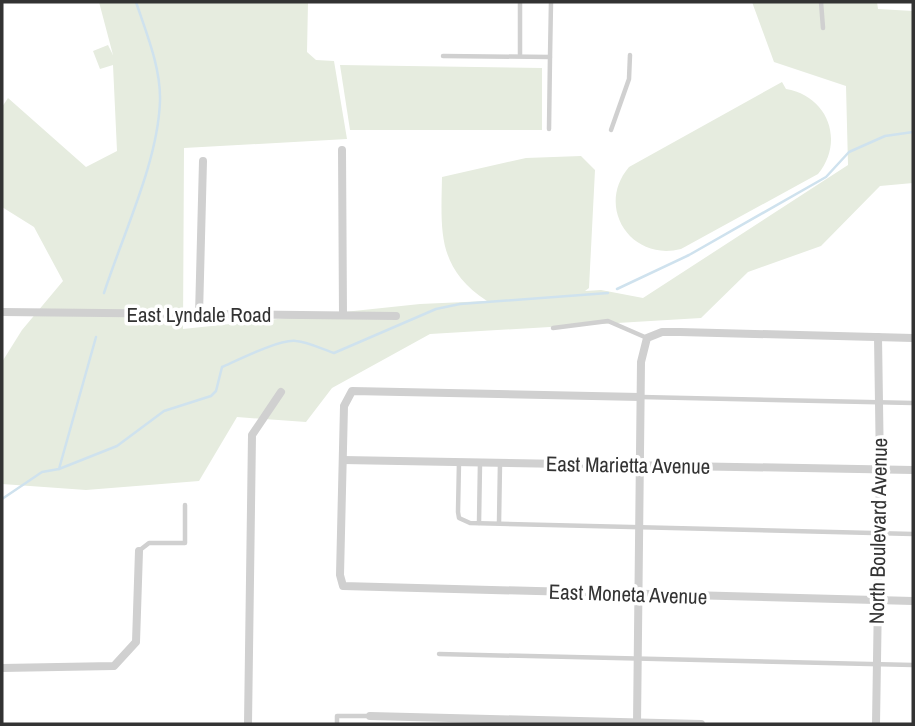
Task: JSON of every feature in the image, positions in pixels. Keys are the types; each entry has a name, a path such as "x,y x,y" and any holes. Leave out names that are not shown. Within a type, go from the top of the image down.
{"street":[{"path":"342,150 343,315"},
{"path":"199,315 203,161"},
{"name":"East Lyndale Road","path":"2,312 396,316"},
{"path":"638,723 640,397 641,362 648,338 662,332 680,332 913,338"},
{"name":"North Boulevard Avenue","path":"876,724 880,469 878,337"},
{"path":"343,460 344,406 352,391 640,397"},
{"path":"248,724 253,435 281,392"},
{"name":"East Marietta Avenue","path":"343,460 913,470"},
{"name":"East Moneta Avenue","path":"343,460 340,549 344,586 913,601"},
{"path":"2,668 114,666 136,642 139,551"},
{"path":"370,716 414,721 701,724"}],"lane":[{"path":"520,2 520,57"},
{"path":"549,129 551,2"},
{"path":"821,2 823,28"},
{"path":"611,130 629,79 630,55"},
{"path":"443,56 550,57"},
{"path":"553,328 608,321 617,322 648,338"},
{"path":"640,397 913,403"},
{"path":"459,462 459,518 463,521 913,534"},
{"path":"479,523 480,463"},
{"path":"499,523 500,463"},
{"path":"139,551 149,543 186,543 185,505"},
{"path":"439,654 913,665"},
{"path":"337,724 337,716 370,716"}],"shaded area":[{"path":"99,2 308,2 307,52 316,60 334,61 347,139 184,148 183,329 420,304 487,301 459,275 445,247 442,177 526,158 581,156 595,170 589,288 585,291 601,290 643,298 848,165 846,86 774,62 752,2 877,2 878,9 913,11 913,183 880,186 821,246 748,272 701,318 430,334 332,388 306,422 237,417 199,481 86,490 2,484 2,362 22,330 63,281 34,227 2,207 2,107 8,98 86,167 117,151 113,65 100,69 93,51 108,45 113,55"},
{"path":"340,65 542,68 542,130 350,130"},
{"path":"782,82 786,89 801,93 813,101 828,122 830,148 818,174 681,249 663,251 647,247 634,239 617,214 619,183 629,167"}],"waterway":[{"path":"104,293 146,173 158,124 158,76 136,2"},
{"path":"617,289 689,255 826,177 849,152 885,136 913,132"},
{"path":"2,499 42,472 59,469 117,446 164,411 211,396 216,391 222,367 270,346 296,341 334,353 436,309 460,304 608,293"},
{"path":"59,469 96,337"}]}
